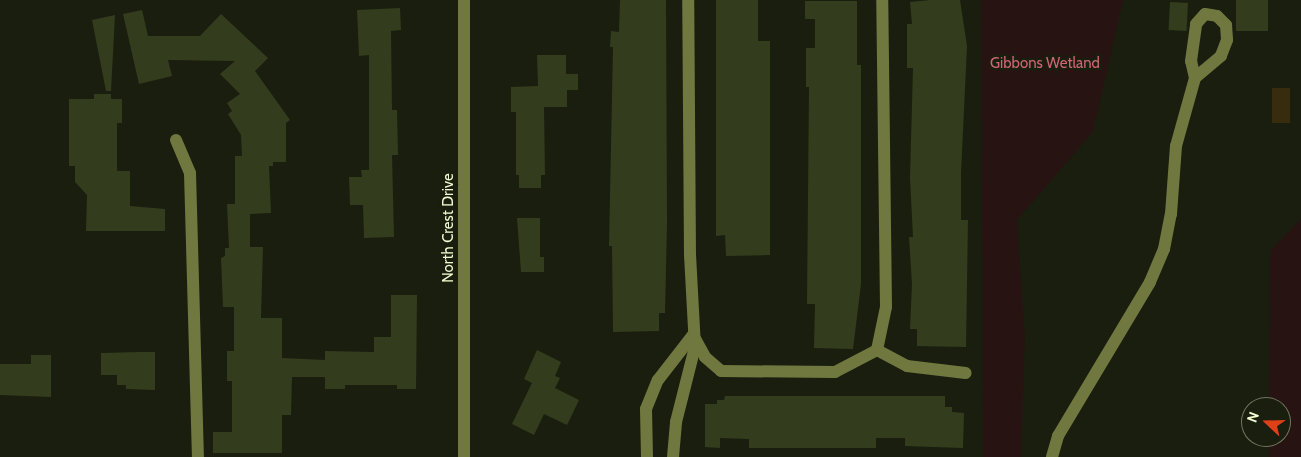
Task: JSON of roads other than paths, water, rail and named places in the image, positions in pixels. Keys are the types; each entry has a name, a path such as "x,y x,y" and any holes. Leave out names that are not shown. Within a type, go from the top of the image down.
{"street":[{"name":"North Crest Drive","path":"464,0 464,457"},
{"path":"673,457 676,422 695,346 693,335 688,0"},
{"path":"877,350 886,307 882,0"},
{"path":"1052,457 1058,436 1150,282 1164,249 1171,214 1176,146 1195,78 1191,61 1196,24 1205,14 1217,16 1226,24 1227,40 1221,56 1195,78"},
{"path":"176,140 190,173 198,457"},
{"path":"693,335 705,357 720,371 835,372 877,350"},
{"path":"647,457 646,409 658,380 693,335"},
{"path":"877,350 907,366 966,374"}],"park label":[{"name":"Gibbons Wetland","path":"1045,64"}]}
